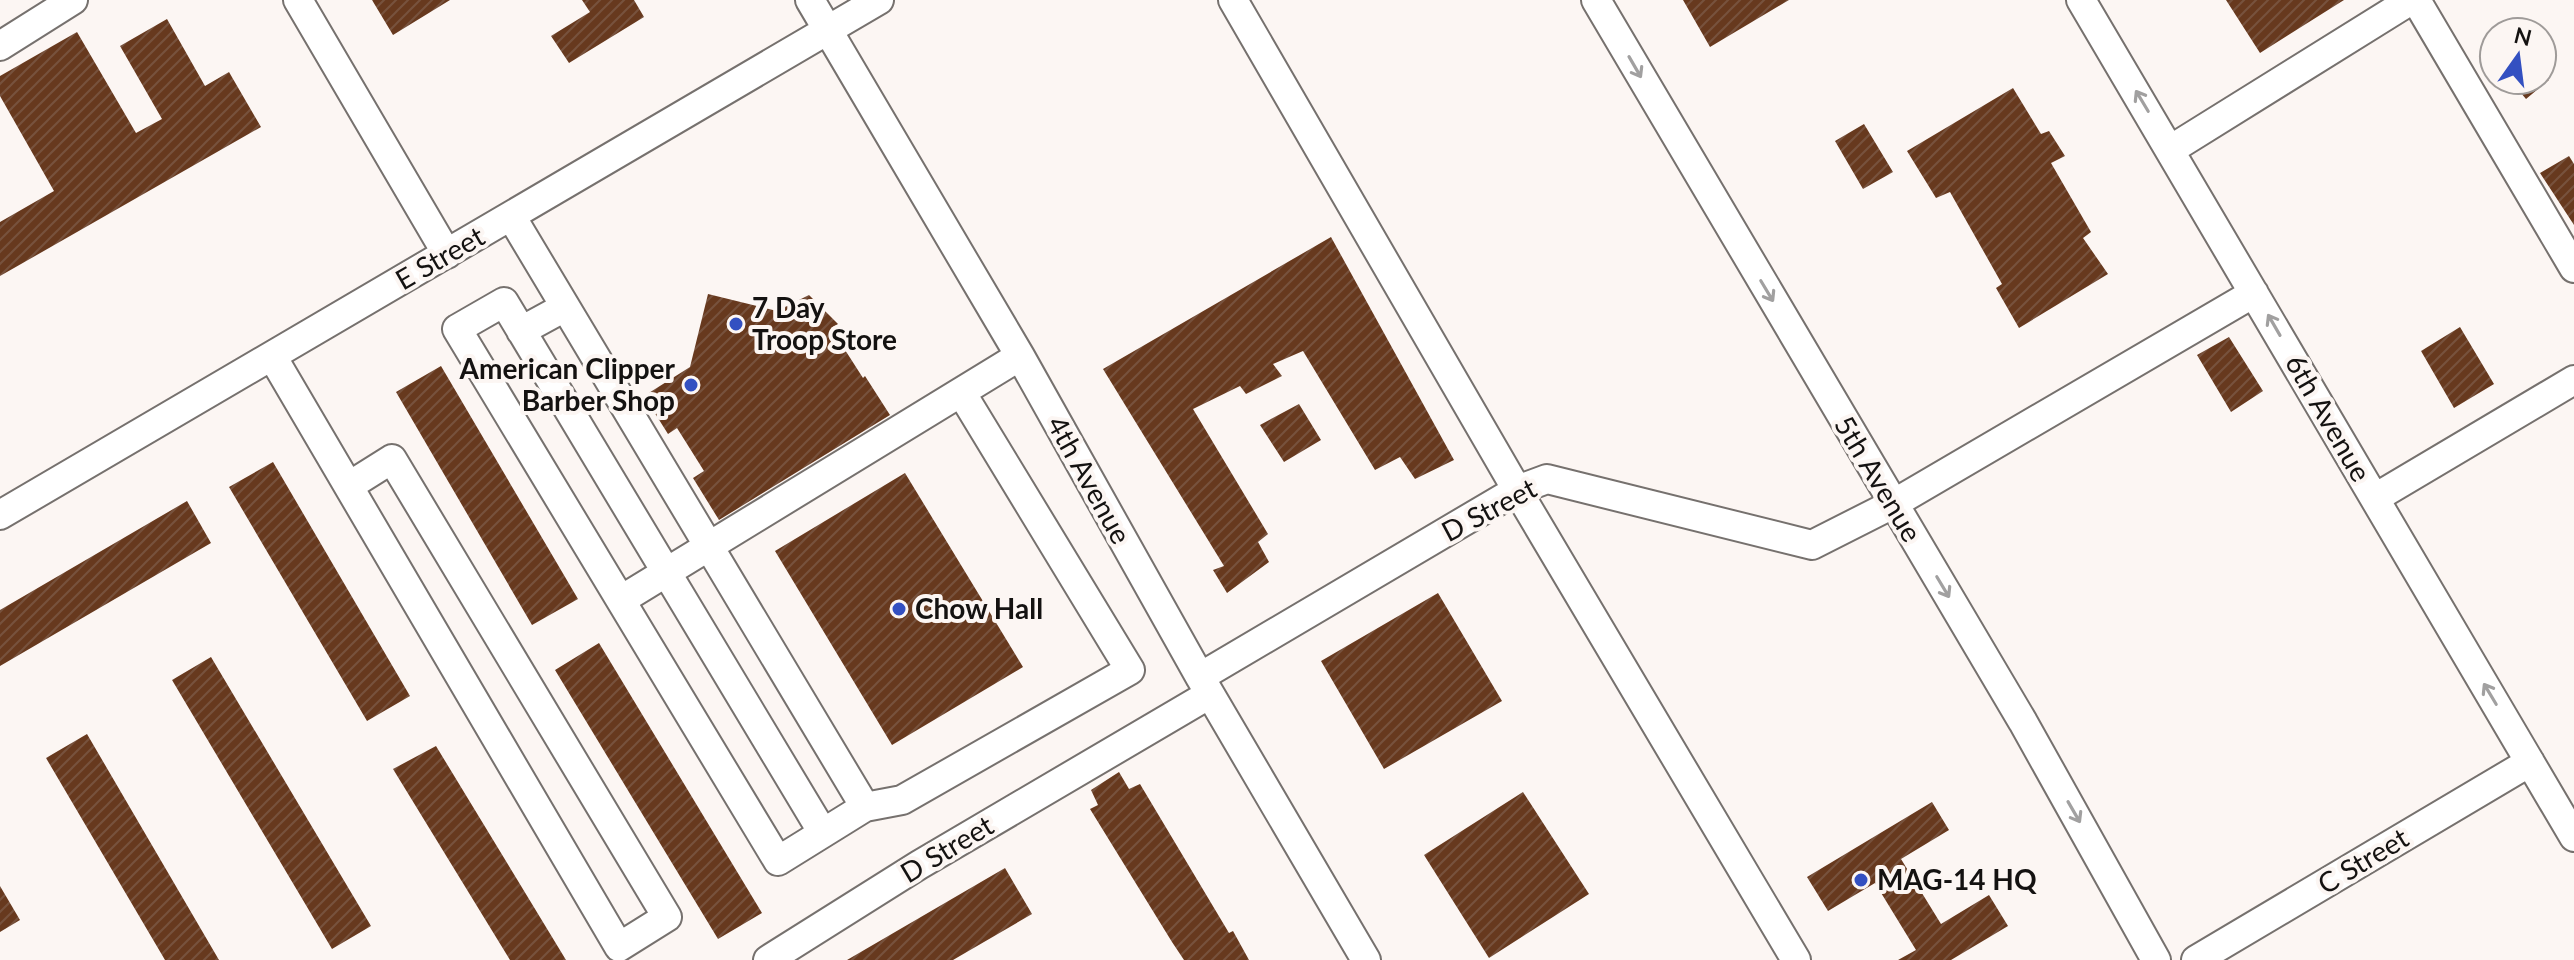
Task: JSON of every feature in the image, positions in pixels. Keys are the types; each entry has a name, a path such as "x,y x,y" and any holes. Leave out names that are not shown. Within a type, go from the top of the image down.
{"street":[{"path":"0,46 73,0"},
{"path":"298,0 447,254"},
{"name":"4th Avenue","path":"810,0 1020,356 1205,686 1366,960"},
{"name":"E Street","path":"5,502 272,356 879,0"},
{"path":"1233,0 1517,490 1796,960"},
{"name":"5th Avenue","path":"1596,0 2023,722 2156,960"},
{"name":"6th Avenue","path":"2081,0 2574,837"},
{"path":"2170,150 2413,0 2574,268"},
{"path":"511,216 865,807"},
{"name":"D Street","path":"768,960 1517,490 1547,479 1812,545 1893,504 2254,293"},
{"path":"823,833 504,302 457,329 778,861 865,807 902,800 1130,670 961,392"},
{"path":"521,331 565,307"},
{"path":"272,356 619,947 667,917 392,459 349,486"},
{"path":"621,600 1020,356"},
{"path":"2375,498 2574,380"},
{"name":"C Street","path":"2196,960 2530,762"}],"building":[{"path":"372,0 450,0 393,35"},
{"path":"582,0 634,0 644,17 569,63 551,36 590,12"},
{"path":"1683,0 1789,0 1710,47"},
{"path":"2226,0 2344,0 2260,53"},
{"path":"167,19 205,86 229,72 261,127 0,276 0,222 54,191 0,96 0,76 77,32 136,133 162,119 120,46"},
{"path":"2013,88 2041,134 2049,131 2065,156 2051,163 2091,232 2083,238 2108,274 2019,328 1996,288 2002,284 1950,192 1936,198 1907,151"},
{"path":"1864,124 1893,172 1863,189 1835,141"},
{"path":"2569,156 2574,164 2574,225 2540,173"},
{"path":"1331,237 1454,460 1415,479 1400,457 1375,470 1303,351 1273,364 1282,376 1246,394 1240,386 1193,409 1268,534 1258,542 1269,562 1227,593 1213,570 1224,566 1103,369"},
{"path":"708,294 777,311 809,295 838,324 831,328 890,415 719,520 693,478 704,471 677,428 668,434 644,396 690,367"},
{"path":"2460,327 2494,384 2454,408 2421,351"},
{"path":"2229,337 2263,391 2231,412 2197,355"},
{"path":"441,366 578,599 532,625 396,392"},
{"path":"1299,404 1321,440 1284,462 1260,425"},
{"path":"273,462 410,696 367,721 229,487"},
{"name":"Chow Hall","path":"905,473 1023,667 892,745 775,551"},
{"path":"187,501 211,543 0,666 0,610"},
{"path":"1438,593 1502,701 1384,769 1321,661"},
{"path":"599,643 762,913 718,939 555,670"},
{"path":"211,657 371,926 332,949 172,680"},
{"path":"87,734 219,960 165,960 46,758"},
{"path":"436,746 566,960 510,960 393,769"},
{"path":"1119,772 1129,789 1140,784 1229,933 1233,931 1249,960 1184,960 1090,809 1098,805 1091,790"},
{"path":"1523,792 1589,894 1489,958 1424,855"},
{"name":"MAG-14 HQ","path":"1932,802 1949,830 1901,859 1941,924 1989,895 2008,926 1951,960 1898,960 1916,950 1875,883 1828,911 1807,877"},
{"path":"1005,868 1032,914 953,960 847,960"},
{"path":"0,886 20,920 0,932"}],"place":[{"name":"7 Day Troop Store","path":"736,324"},
{"name":"American Clipper Barber Shop","path":"691,385"},
{"name":"Chow Hall","path":"899,609"},
{"name":"MAG-14 HQ","path":"1861,880"}]}
